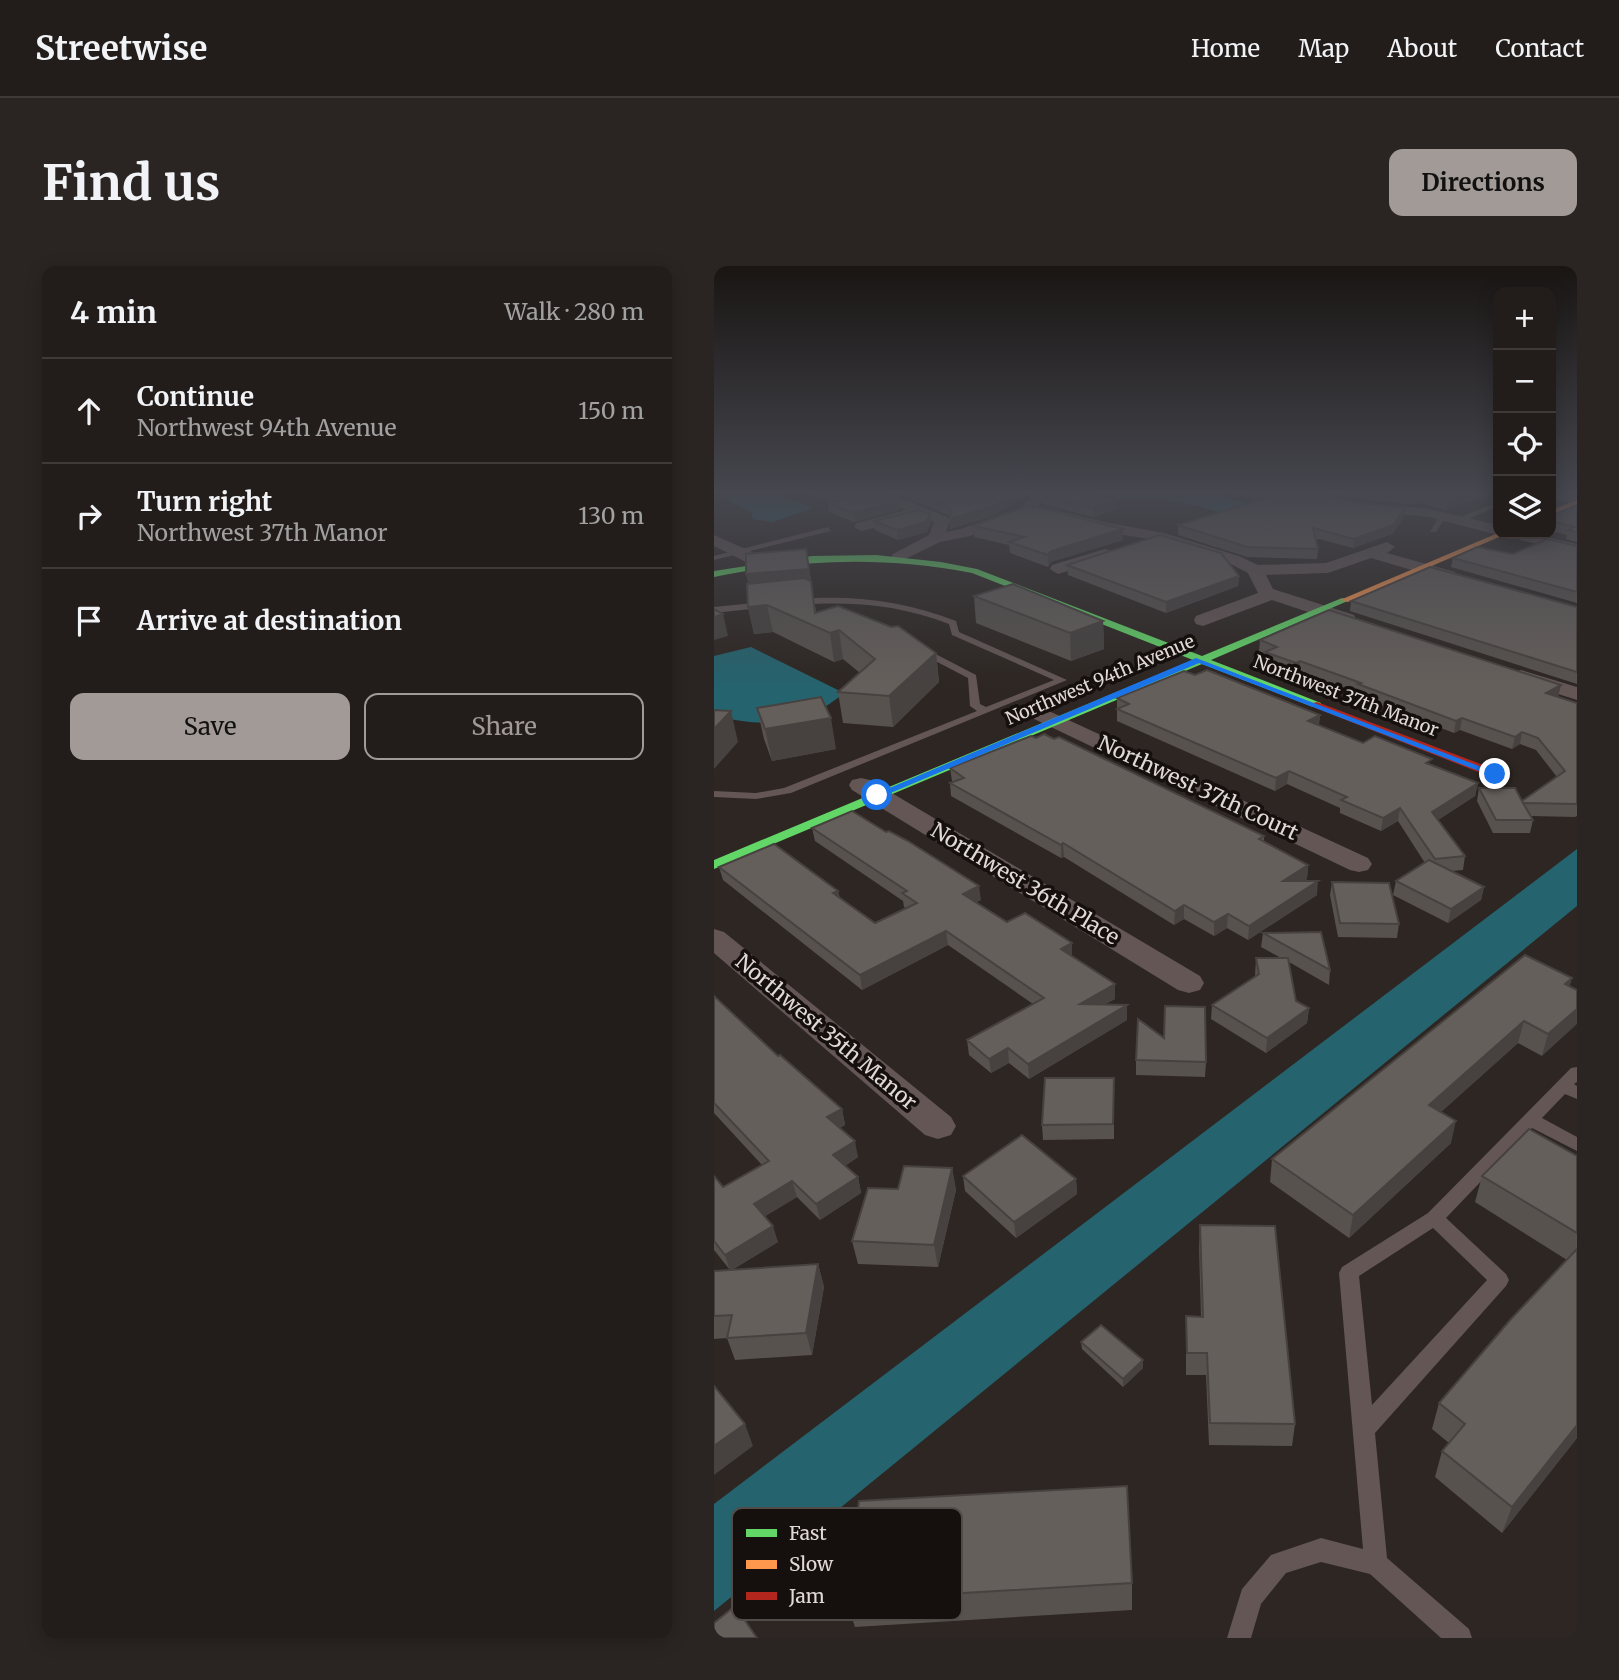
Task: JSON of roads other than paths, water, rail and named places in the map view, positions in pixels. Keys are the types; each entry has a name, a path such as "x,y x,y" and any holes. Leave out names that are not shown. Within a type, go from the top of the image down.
{"street":[{"path":"750,558 762,564"},
{"name":"Northwest 37th Manor","path":"714,574 762,564 828,558"},
{"name":"Northwest 37th Manor","path":"908,558 940,562 974,571 1495,774"},
{"path":"1058,569 1091,558"},
{"path":"1230,558 1255,570 1328,568 1357,558"},
{"path":"1387,558 1460,579"},
{"name":"Northwest 94th Avenue","path":"714,865 865,788 1046,716 1182,653 1415,558"},
{"name":"Northwest 94th Avenue","path":"924,759 1199,660 1440,558"},
{"path":"1255,570 1266,592 1359,622"},
{"path":"1203,620 1272,594"},
{"path":"1500,669 1577,694"},
{"name":"Northwest 37th Court","path":"1046,716 1359,864"},
{"name":"Northwest 36th Place","path":"865,788 1189,983"},
{"name":"Northwest 35th Manor","path":"714,937 938,1126"}],"lane":[{"path":"714,794 756,796 787,790 1062,680 955,633 953,623 933,615 868,598 785,603"},
{"path":"811,600 836,612"},
{"path":"714,610 772,604"},
{"path":"911,646 973,677 975,706 986,711"},
{"path":"1376,1564 1349,1273 1434,1218 1531,1120 1570,1089 1577,1072"},
{"path":"1531,1120 1577,1145"},
{"path":"1363,1430 1499,1280 1434,1218"},
{"path":"1238,1638 1251,1598 1279,1563 1321,1550 1376,1564 1460,1638"}],"water":[{"path":"751,647 844,693 813,713 782,722 750,722 714,716 714,656"},
{"path":"1577,849 1577,906 840,1508 732,1508 732,1596 714,1611 714,1504"}]}
